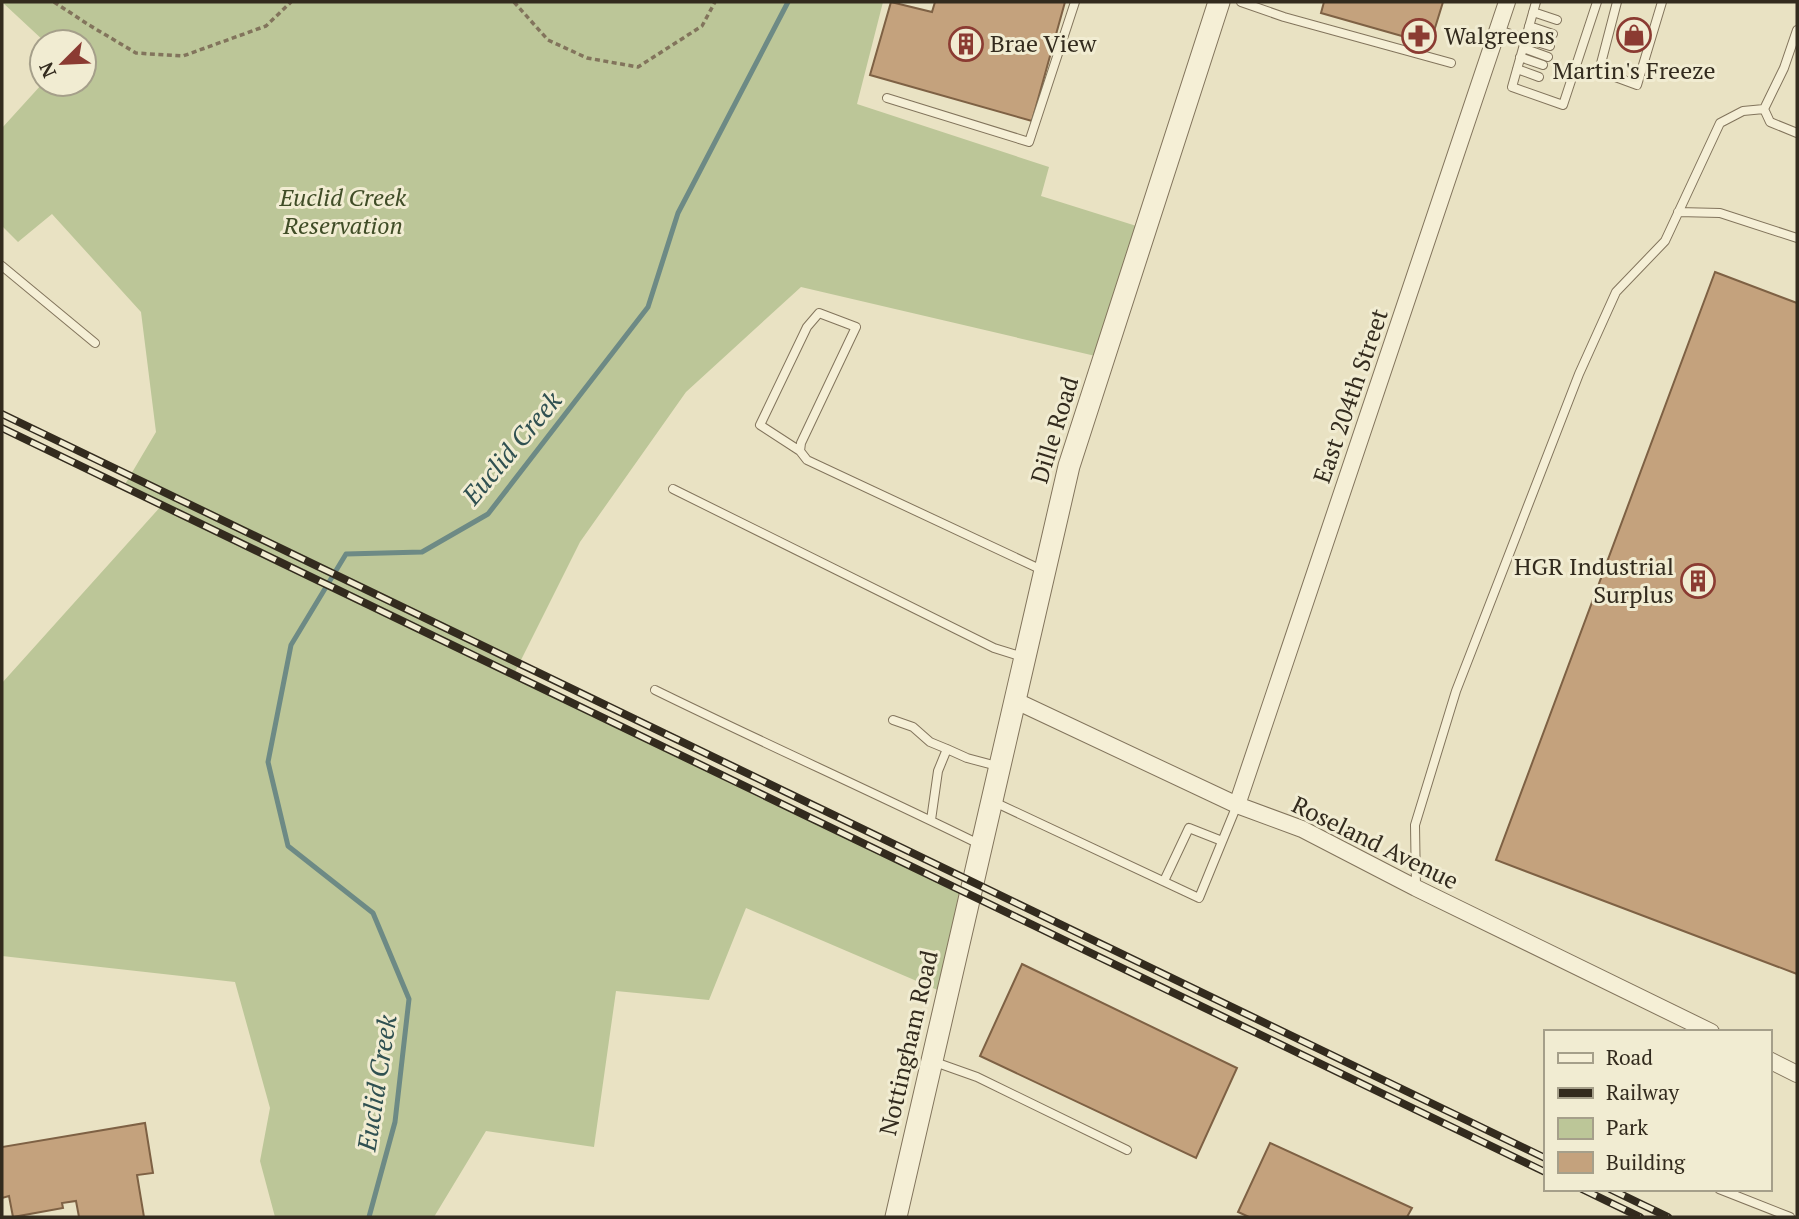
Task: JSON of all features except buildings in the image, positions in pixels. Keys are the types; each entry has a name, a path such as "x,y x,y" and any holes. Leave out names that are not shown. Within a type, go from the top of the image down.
{"street":[{"name":"Dille Road","path":"973,881 1069,466 1219,2"},
{"name":"East 204th Street","path":"1237,805 1507,2"},
{"name":"Roseland Avenue","path":"1016,701 1237,805 1302,829 1416,888 1707,1030"},
{"name":"Nottingham Road","path":"896,1217 973,881"},
{"path":"1771,1061 1797,1074"}],"lane":[{"path":"887,99 1029,142 1075,2"},
{"path":"1241,2 1284,18 1451,63"},
{"path":"1536,2 1512,88 1563,105 1570,88 1574,60 1592,7"},
{"path":"1617,2 1599,71 1637,85 1662,2"},
{"path":"1533,12 1557,20"},
{"path":"1529,26 1553,34"},
{"path":"1498,30 1550,46"},
{"path":"1764,109 1784,68 1797,30"},
{"path":"1522,53 1546,61"},
{"path":"1517,69 1539,76"},
{"path":"1561,84 1570,88"},
{"path":"1764,109 1770,122 1797,133"},
{"path":"1416,888 1415,825 1456,691 1579,374 1616,292 1665,241 1720,124 1743,111 1764,109"},
{"path":"1678,212 1720,213 1797,238"},
{"path":"2,266 94,343"},
{"path":"800,451 801,443 856,327 819,313 807,327 760,425 800,451 807,460 1045,572"},
{"path":"673,489 994,648 1026,657"},
{"path":"655,690 981,845"},
{"path":"892,720 913,727 930,742 947,750 1000,767"},
{"path":"931,820 938,771 947,750"},
{"path":"991,801 1199,898 1237,805"},
{"path":"1164,881 1189,828 1223,841"},
{"path":"932,1061 977,1077 1127,1150"},
{"path":"1724,1191 1790,1217"}],"path":[{"path":"54,2 136,53 183,56 266,26 291,2"},
{"path":"514,2 548,40 587,58 638,67 702,26 715,2"}],"green space":[{"name":"Euclid Creek Reservation","path":"2,2 883,2 857,104 1049,167 1041,196 1146,229 1104,358 801,287 686,392 580,542 514,674 969,894 947,994 746,908 709,1000 616,991 594,1147 486,1131 434,1217 275,1217 260,1161 270,1108 235,982 2,956 2,683 162,505 124,486 156,432 141,312 52,214 18,242 2,226 2,128 29,98 98,98 98,28 30,28"}],"waterway":[{"name":"Euclid Creek","path":"369,1217 395,1122 409,999 373,913 288,846 268,762 291,645 346,554 422,552 488,514 648,307 678,213 788,2"}],"railway":[{"path":"2,414 1544,1158"},
{"path":"2,428 1544,1172"},
{"path":"1586,1191 1640,1217"},
{"path":"1614,1191 1668,1217"}],"place":[{"name":"Martin's Freeze","path":"1634,35"},
{"name":"Walgreens","path":"1419,36"},
{"name":"Brae View","path":"966,44"},
{"name":"HGR Industrial Surplus","path":"1698,581"}]}
